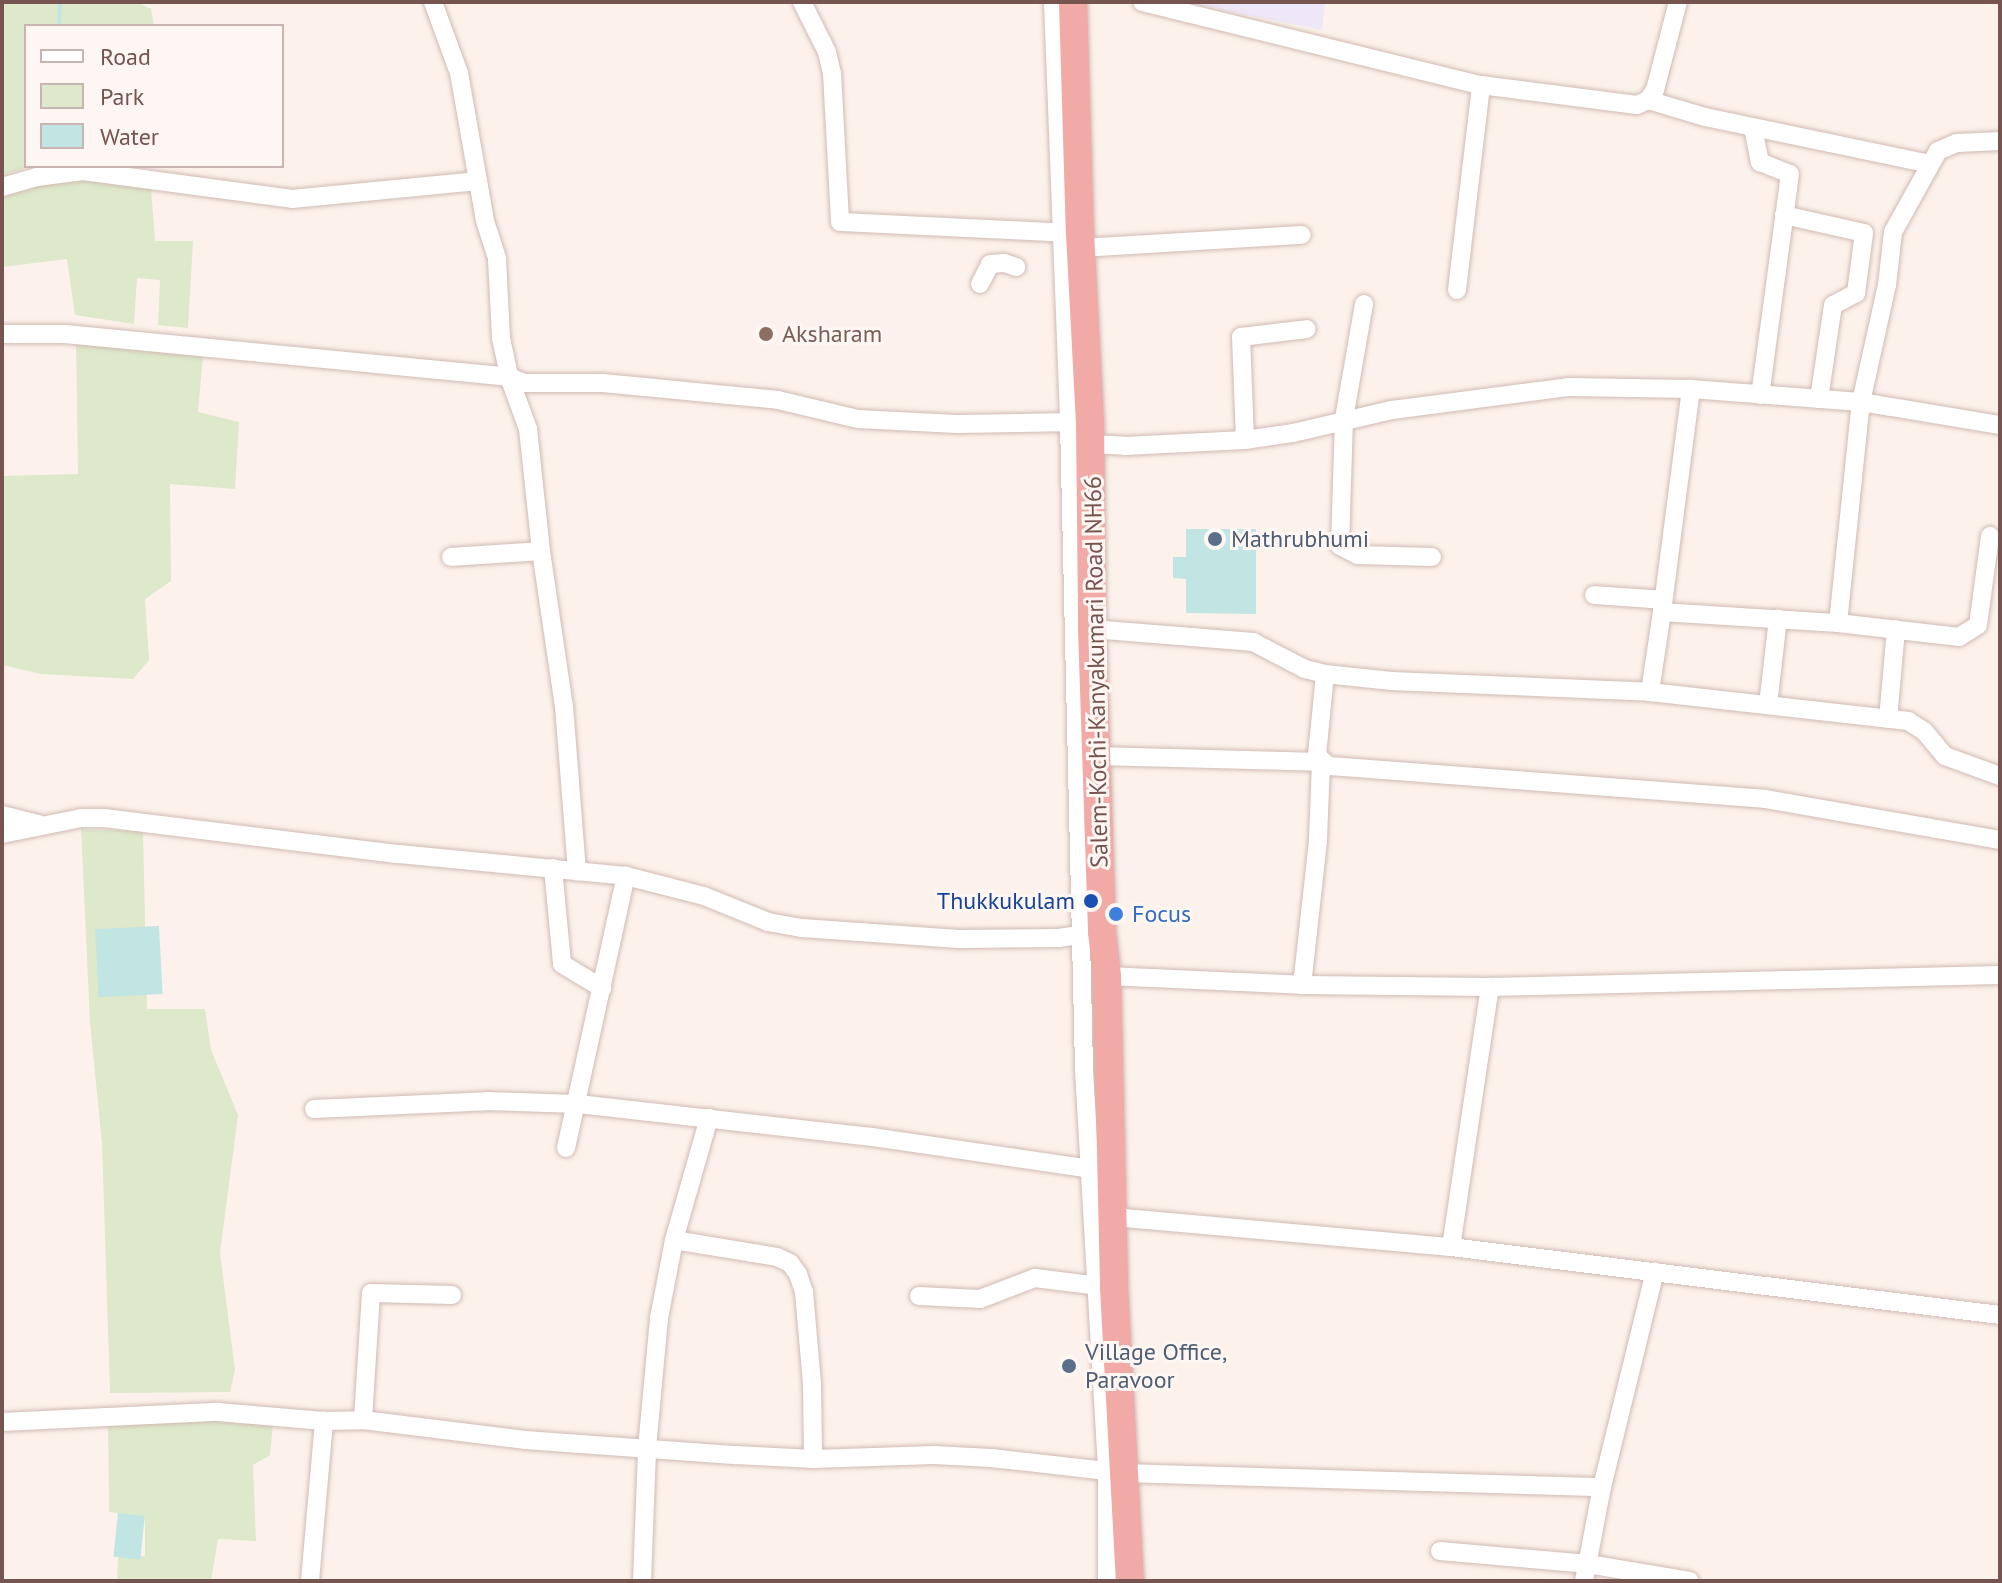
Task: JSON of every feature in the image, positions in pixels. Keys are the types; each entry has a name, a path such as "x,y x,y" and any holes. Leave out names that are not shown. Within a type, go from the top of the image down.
{"highway":[{"name":"Salem-Kochi-Kanyakumari Road NH66","path":"1073,2 1074,238 1096,756 1091,933 1107,976 1100,1170 1114,1217 1106,1287 1115,1472 1130,1581"}],"street":[{"path":"433,2 459,73 478,181 497,259 501,338 509,377 528,429 541,551 564,706 577,871"},
{"path":"802,2 827,52 832,73 840,222 1074,238 1302,235"},
{"path":"1053,2 1074,238"},
{"path":"1142,2 1481,85 1637,105 1648,100 1655,90 1678,2"},
{"path":"1457,290 1481,85"},
{"path":"1648,100 1658,106 1930,164"},
{"path":"1753,127 1760,162 1790,174 1760,395"},
{"path":"1838,623 1861,402 1887,285 1893,232 1938,151 1947,145 2000,141"},
{"path":"2,187 37,177 83,171 292,199 478,181"},
{"path":"1784,215 1864,233 1856,293 1833,305 1819,399"},
{"path":"980,284 990,264 1016,267"},
{"path":"1364,304 1344,419 1340,546 1358,555 1432,557"},
{"path":"1245,440 1241,337 1307,329"},
{"path":"2,334 65,334 509,377 525,383 603,383 778,400 858,419 1083,429 1125,446 1245,440 1442,402 1570,387 1691,389 1861,402 2000,425"},
{"path":"1650,692 1691,389"},
{"path":"919,1296 980,1299 1035,1278 1106,1287 1091,933 1083,429"},
{"path":"1594,595 1662,606 1959,637 1978,625 1990,536"},
{"path":"451,557 541,551"},
{"path":"1768,705 1778,619"},
{"path":"1092,629 1253,642 1305,669 1325,674 1392,681 1650,692 1888,719 1915,724 1945,756 2000,776"},
{"path":"1888,719 1896,629"},
{"path":"1302,985 1318,841 1321,762 1317,756 1325,674"},
{"path":"1096,756 1321,762 1329,766 1765,799 2000,840"},
{"path":"2,815 42,825"},
{"path":"2,834 42,825 104,818 399,854 626,876 704,896 768,922 802,928 959,939 1059,938 1091,933"},
{"path":"553,868 562,964 602,988"},
{"path":"566,1148 626,876"},
{"path":"1107,976 1302,985 1490,987 2000,975"},
{"path":"1451,1247 1490,987"},
{"path":"314,1109 460,1102 578,1104 709,1118 1100,1170"},
{"path":"642,1581 647,1448 659,1318 674,1240 709,1118"},
{"path":"1114,1217 1451,1247 2000,1315"},
{"path":"674,1240 777,1257 790,1263 798,1274 804,1292 812,1383 813,1459"},
{"path":"1586,1572 1602,1487 1655,1271"},
{"path":"363,1420 371,1293 452,1295"},
{"path":"2,1422 218,1412 324,1421 363,1420 525,1440 813,1459 963,1456 1115,1472 1602,1487"},
{"path":"310,1581 324,1421"},
{"path":"1107,1581 1115,1472"},
{"path":"1440,1551 1586,1572 1690,1581"}],"shaded area":[{"path":"1182,2 1325,2 1322,30"}],"green space":[{"path":"2,2 137,2 151,9 154,24 24,24 25,168 2,175"},
{"path":"52,179 112,180 151,188 155,241 193,241 188,328 158,325 160,280 137,278 134,324 75,315 67,259 2,267 2,194"},
{"path":"76,342 203,355 198,412 239,422 235,489 170,484 171,581 145,599 149,660 133,679 41,674 2,665 2,476 78,474"},
{"path":"81,829 143,831 147,1009 205,1009 211,1050 238,1115 220,1253 235,1370 230,1392 110,1393 102,1144 90,1022"},
{"path":"201,1418 273,1423 270,1455 253,1465 256,1541 218,1539 211,1581 117,1581 118,1557 145,1556 145,1516 109,1512 108,1421"}],"water":[{"path":"1186,529 1256,529 1256,614 1186,613 1186,579 1173,578 1173,557 1186,557"},
{"path":"159,926 163,994 99,997 95,929"},
{"path":"118,1513 145,1516 140,1560 113,1557"}],"waterway":[{"path":"59,24 60,2"}],"place":[{"name":"Aksharam","path":"766,334"},
{"name":"Mathrubhumi","path":"1215,539"},
{"name":"Thukkukulam","path":"1091,901"},
{"name":"Focus","path":"1116,914"},
{"name":"Village Office, Paravoor","path":"1069,1366"}]}
